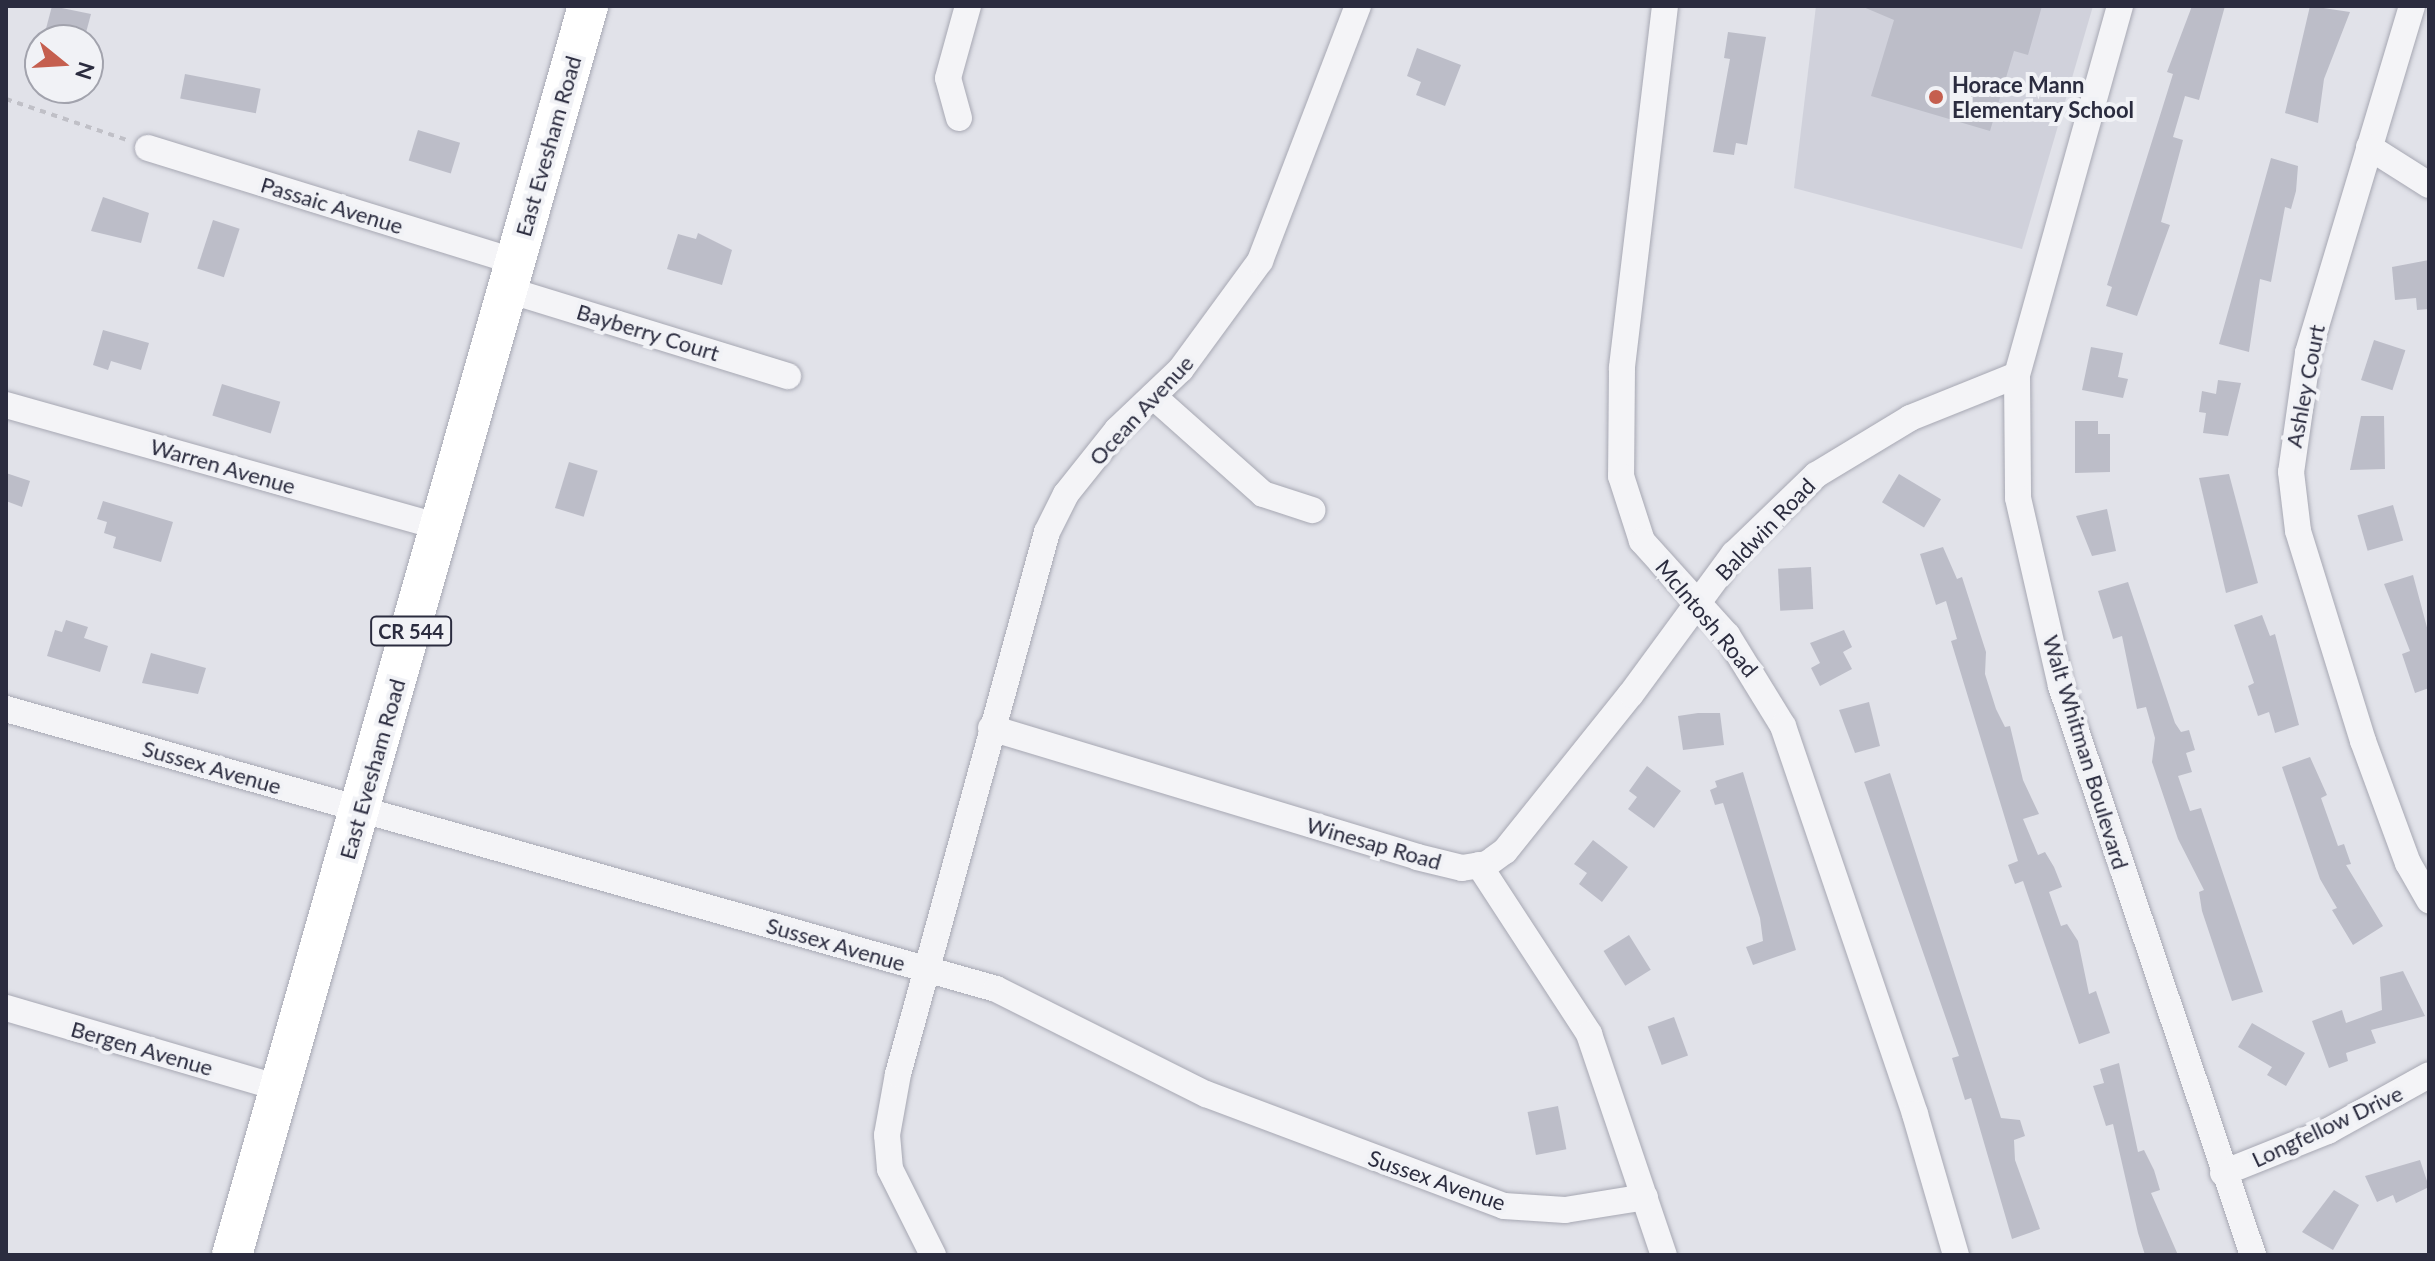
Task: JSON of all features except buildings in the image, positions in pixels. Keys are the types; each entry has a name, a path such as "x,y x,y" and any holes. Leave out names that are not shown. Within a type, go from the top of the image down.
{"main road":[{"name":"East Evesham Road","path":"232,1255 362,809 588,6"}],"street":[{"path":"959,118 948,78 968,6"},
{"name":"Ocean Avenue","path":"933,1255 890,1169 887,1135 926,969 1047,532 1066,494 1236,301 1260,261 1358,6"},
{"name":"McIntosh Road","path":"1665,6 1617,429 1621,476 1642,541 1698,603 1758,678 1803,775 1956,1255"},
{"name":"Walt Whitman Boulevard","path":"2120,6 2017,375 2018,498 2061,686 2253,1255"},
{"name":"Ashley Court","path":"2412,6 2308,353 2291,472 2298,531 2363,741 2408,863 2429,900"},
{"path":"2369,147 2429,185"},
{"name":"Passaic Avenue","path":"148,148 512,276"},
{"name":"Bayberry Court","path":"512,276 788,376"},
{"name":"Baldwin Road","path":"1479,865 1505,851 1734,554 1816,475 1910,418 2017,375"},
{"path":"1153,396 1263,494 1312,510"},
{"name":"Warren Avenue","path":"6,405 439,527"},
{"name":"Sussex Avenue","path":"6,709 996,989 1206,1094 1466,1194 1538,1211 1645,1197"},
{"name":"Winesap Road","path":"991,728 1417,857 1462,868 1479,865"},
{"path":"1479,865 1575,1004 1664,1255"},
{"name":"Bergen Avenue","path":"6,1008 279,1088"},
{"name":"Longfellow Drive","path":"2223,1173 2328,1131 2429,1075"}],"path":[{"path":"6,99 148,148"}],"shaded area":[{"name":"Horace Mann Elementary School","path":"1816,6 2093,6 2022,249 1794,188"}],"place":[{"name":"Horace Mann Elementary School","path":"1936,97"}]}
